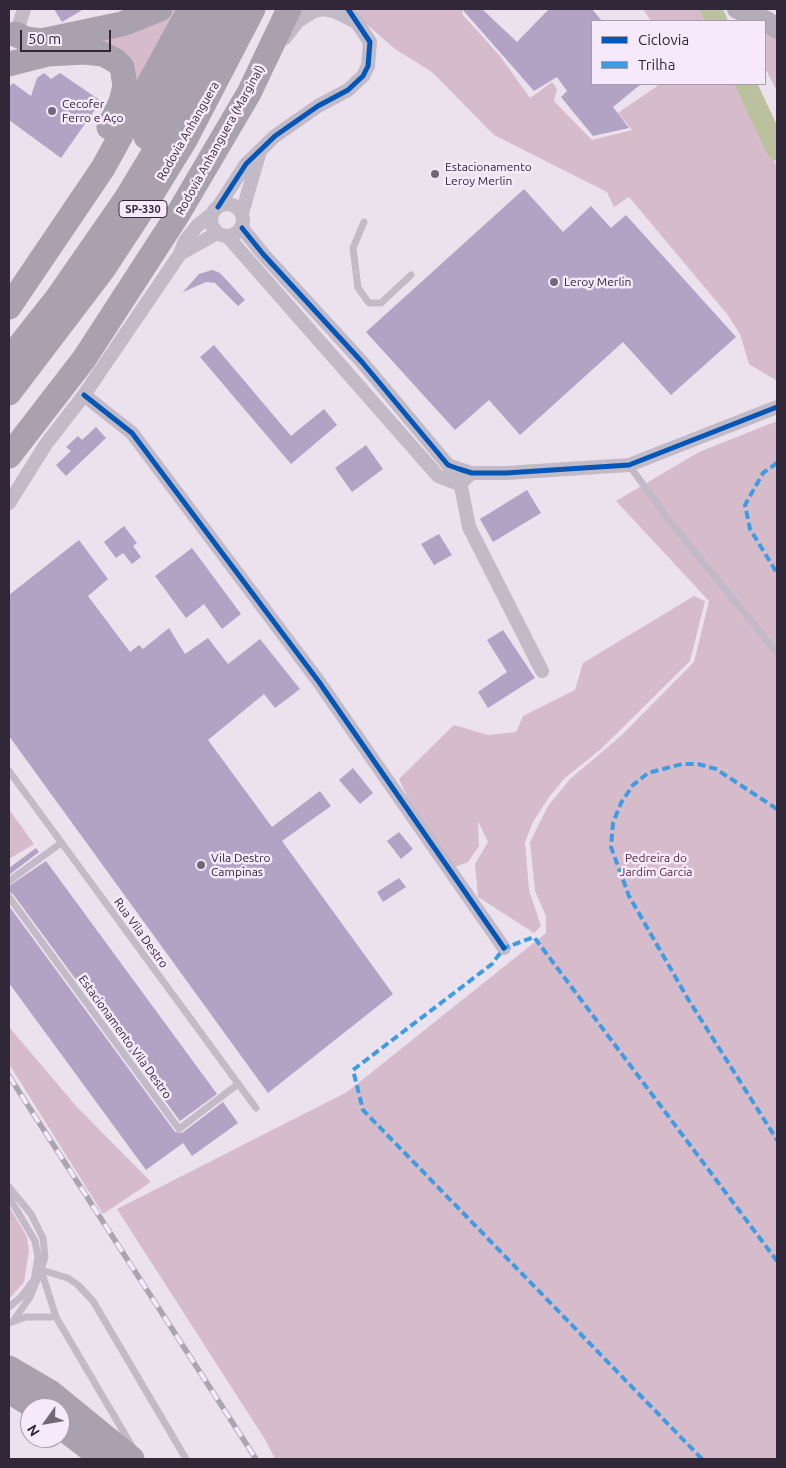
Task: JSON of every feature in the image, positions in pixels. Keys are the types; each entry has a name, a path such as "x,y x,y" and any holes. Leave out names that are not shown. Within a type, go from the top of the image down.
{"highway":[{"path":"12,38 41,41 122,24 160,9"},
{"path":"9,307 36,270 103,168 190,9"},
{"path":"58,297 145,139 208,9"},
{"name":"Rodovia Anhanguera","path":"9,360 58,297 126,199 170,126 232,9"},
{"name":"Rodovia Anhanguera","path":"9,392 104,268 142,210 185,140 252,9"},
{"name":"Rodovia Anhanguera (Marginal)","path":"110,317 178,214 249,93 289,9"},
{"path":"9,64 48,54 84,52 103,54 116,61 122,67 125,76 121,102 36,270"},
{"path":"9,438 110,317"},
{"path":"9,456 84,359 110,317"},
{"path":"9,1368 50,1392 132,1459"},
{"path":"9,1391 20,1398"},
{"path":"70,1434 103,1459"}],"street":[{"path":"12,38 24,15 24,9"},
{"path":"249,93 291,29 305,16 322,9 344,15 356,22"},
{"path":"348,9 370,42 368,66 363,76 348,90 293,122 260,150 246,164 215,210 212,224 347,369 438,476 629,465 777,406"},
{"path":"738,9 766,11 777,18"},
{"path":"766,11 777,29"},
{"path":"260,150 242,213 242,228 263,254 362,362 448,465 463,475 469,527 542,671"},
{"path":"9,503 46,444 84,395 197,226 223,204 234,205 242,213"},
{"path":"180,254 223,235 234,235 242,228"},
{"path":"84,395 132,432 319,682 504,948"}],"lane":[{"path":"364,222 353,248 358,288 369,303 381,303 410,275"},
{"path":"629,465 668,518 777,653"},
{"name":"Rua Vila Destro","path":"9,771 256,1108"},
{"path":"9,881 61,843"},
{"name":"Estacionamento Vila Destro","path":"9,897 179,1129 238,1084"},
{"path":"9,1187 31,1214 43,1238 45,1257 30,1297 11,1321"},
{"path":"9,1196 35,1241 38,1257 34,1280 21,1297 9,1308"},
{"path":"41,1270 56,1317 140,1459"},
{"path":"41,1270 68,1278 87,1294 186,1459"},
{"path":"11,1321 37,1315 56,1317"},
{"path":"70,1440 90,1459"}],"green space":[{"path":"170,9 184,9 130,100 90,35"},
{"path":"357,9 463,9 462,14 500,56 530,98 552,82 557,89 554,101 592,140 632,130 618,113 659,85 739,85 777,167 777,381 749,364 740,334 727,314 629,197 614,207 607,192 494,135 432,72 395,49 364,22"},
{"path":"643,9 704,9 710,20 650,20"},
{"path":"777,28 777,91 766,70 766,31"},
{"name":"Pedreira do Jardim Garcia","path":"777,421 777,1459 275,1459 266,1441 117,1209 347,1092 546,933 546,916 535,891 530,842 548,806 570,779 622,735 694,662 709,601 616,501 699,452"},
{"path":"694,596 705,601 690,661 601,749 565,778 549,797 533,822 525,842 529,890 541,926 534,933 478,897 475,864 488,842 478,821 479,846 468,862 453,868 414,811 399,779 454,725 488,735 516,732 523,716 575,690 583,663"},
{"path":"9,809 34,844 9,859"},
{"path":"9,1027 77,1107 151,1182 103,1214 9,1064"},
{"path":"9,1206 27,1237 29,1251 24,1282 9,1299"}],"building":[{"path":"54,9 84,9 62,22"},
{"path":"462,9 482,9 517,42 549,9 592,9 601,20 591,20 591,85 640,85 613,107 629,128 593,136 561,97 567,91 557,77 534,91"},
{"name":"Cecofer Ferro e Aço","path":"44,73 51,79 60,73 101,101 61,158 9,120 9,87 13,83 31,96 37,78"},
{"name":"Leroy Merlin","path":"524,189 563,232 591,206 611,228 626,215 736,337 671,395 623,342 520,435 489,400 455,430 366,332"},
{"path":"212,270 220,273 245,300 238,306 215,283 206,282 183,292 199,274"},
{"path":"214,345 291,436 324,409 337,425 291,464 200,357"},
{"path":"96,427 106,438 66,476 56,465 71,451 66,447 78,436 82,440"},
{"path":"366,445 383,469 352,492 335,468"},
{"path":"527,490 541,513 493,542 480,519"},
{"path":"124,526 137,543 133,546 141,557 132,564 123,553 116,558 104,542"},
{"path":"439,534 452,555 434,565 421,544"},
{"name":"Vila Destro Campinas","path":"79,540 108,579 88,596 130,652 139,645 143,649 169,628 185,654 208,638 228,664 260,639 300,689 275,708 264,694 208,740 272,827 320,791 331,806 282,841 393,994 268,1093 9,736 9,595"},
{"path":"192,548 241,614 222,629 204,604 186,618 155,576"},
{"path":"503,630 535,678 488,708 478,692 507,672 487,640"},
{"path":"353,768 373,793 360,804 339,780"},
{"path":"399,832 413,849 401,859 387,841"},
{"path":"36,848 39,852 9,875 9,868"},
{"path":"46,861 217,1094 180,1121 13,894 9,892 9,886"},
{"path":"399,878 406,887 383,902 377,892"},
{"path":"9,906 175,1132 182,1133 223,1102 238,1123 192,1156 183,1143 146,1170 9,983"}],"waterway":[{"path":"711,9 716,20"},
{"path":"746,85 777,150"}],"railway":[{"path":"9,1076 256,1459"}],"marked path":[{"path":"777,463 763,473 745,505 750,529 777,573"},
{"path":"777,809 716,769 698,764 682,764 648,773 633,785 621,803 613,823 611,847 629,896 688,999 777,1140"},
{"path":"702,1459 363,1110 353,1070 492,964 504,948 534,937 777,1261"}],"cycle path":[{"path":"218,207 246,164 275,136 318,106 348,90 363,76 368,66 370,42 348,9"},
{"path":"242,228 263,254 362,362 448,465 459,469 472,473 506,473 629,465 777,407"},
{"path":"84,395 132,433 319,682 504,948"}],"place":[{"name":"Cecofer Ferro e Aço","path":"52,111"},
{"name":"Estacionamento Leroy Merlin","path":"435,174"},
{"name":"Leroy Merlin","path":"554,282"},
{"name":"Vila Destro Campinas","path":"201,865"}]}
